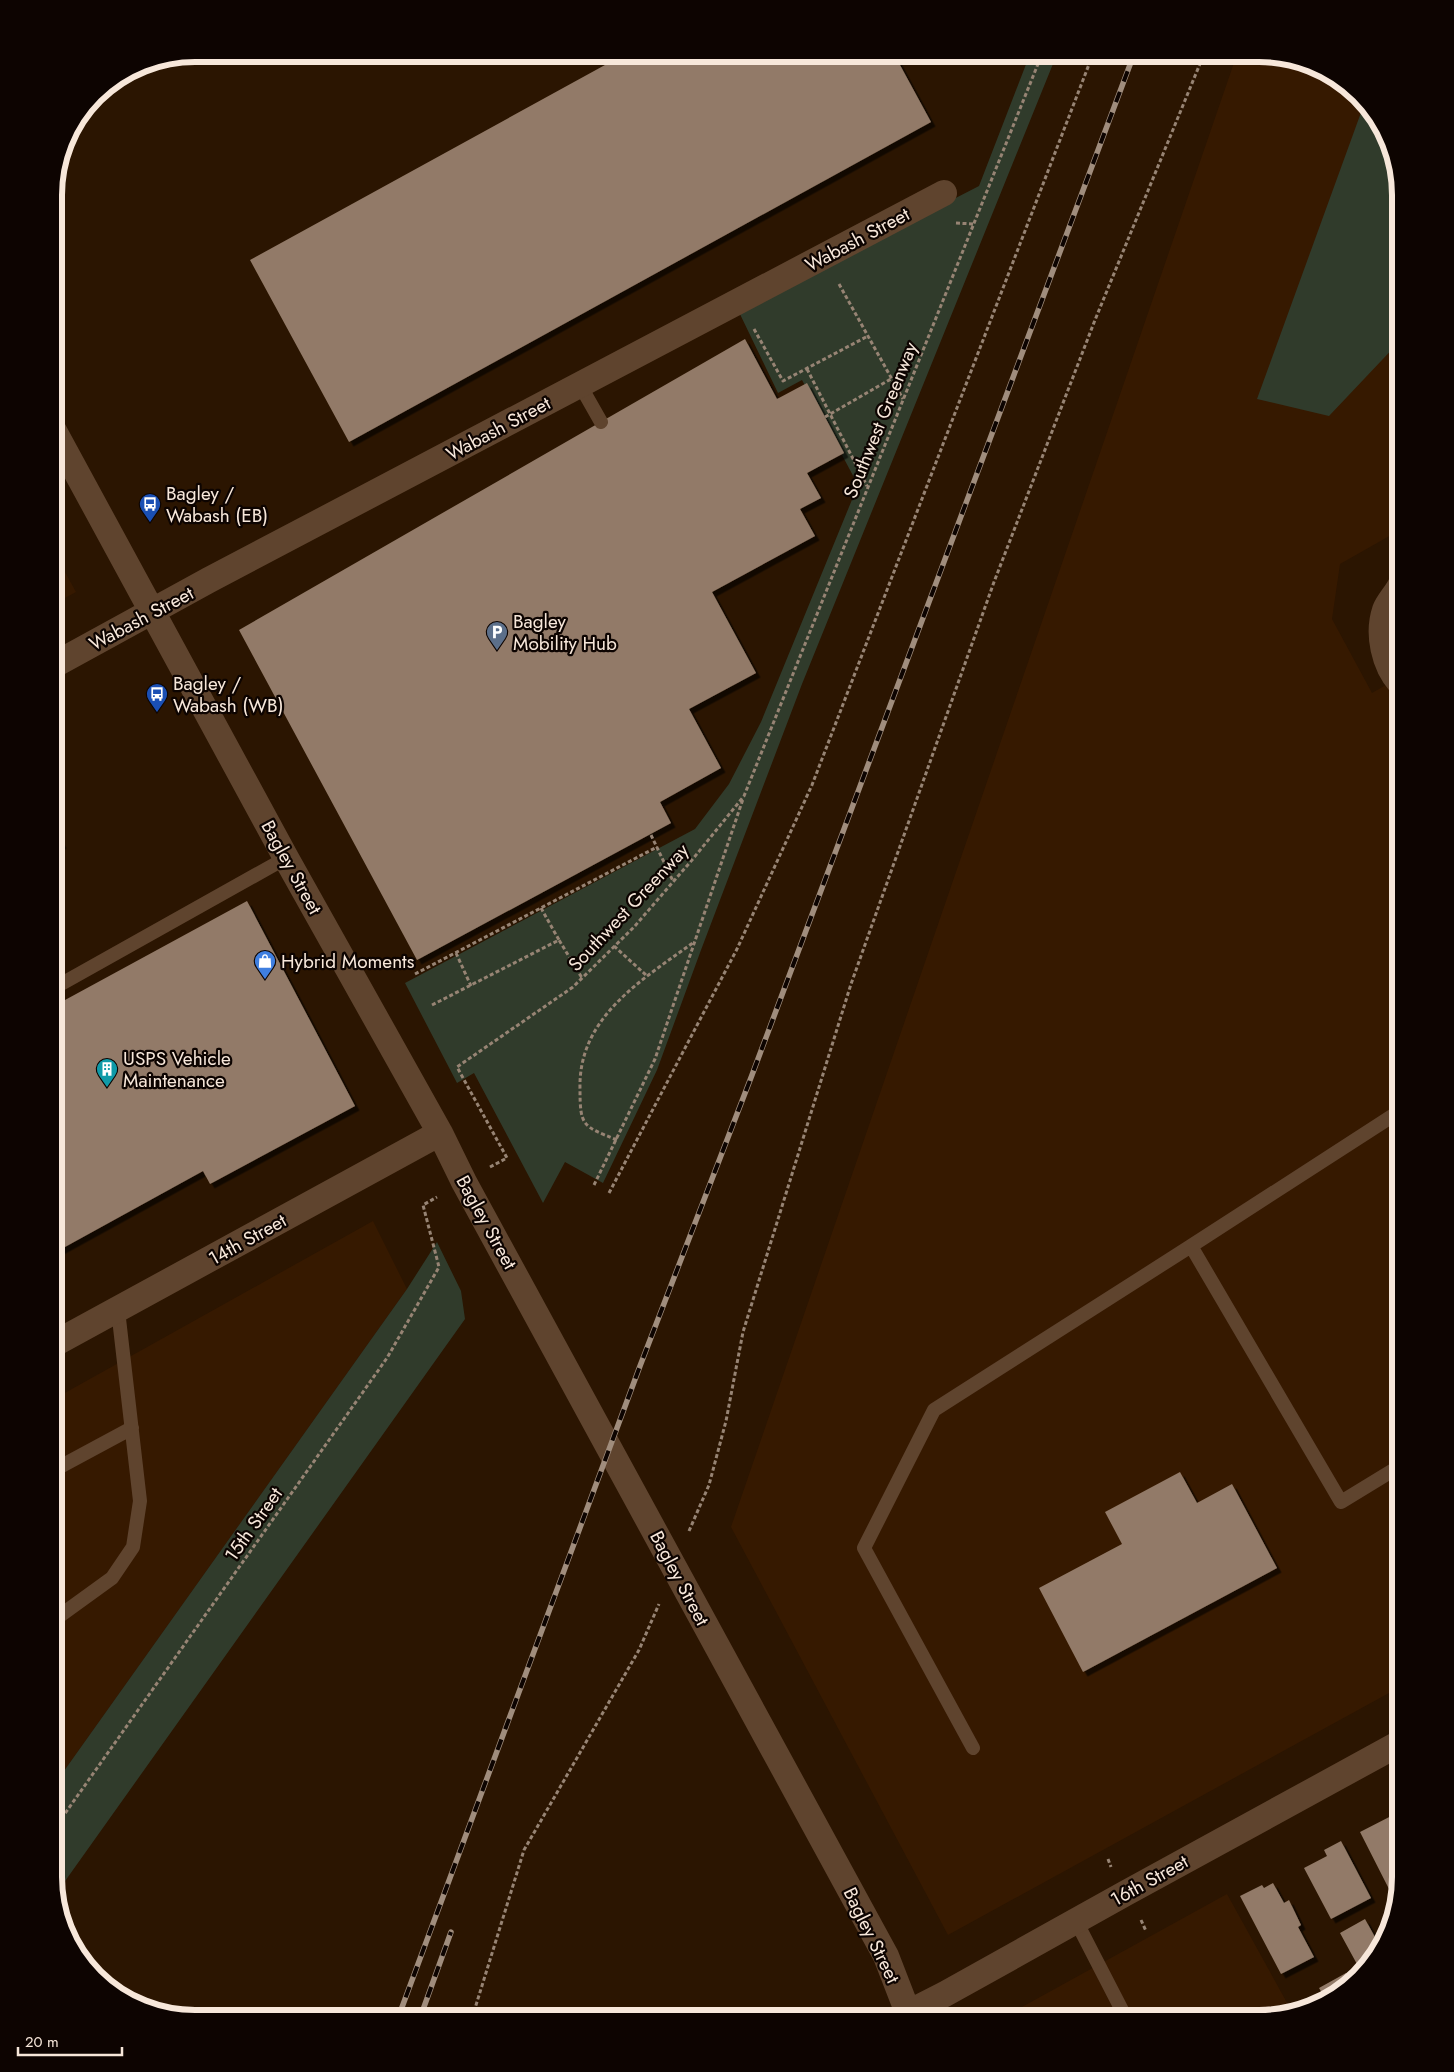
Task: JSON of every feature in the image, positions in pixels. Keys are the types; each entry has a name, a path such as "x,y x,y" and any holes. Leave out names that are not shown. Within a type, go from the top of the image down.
{"street":[{"name":"Wabash Street","path":"63,660 152,611 944,193"},
{"name":"Bagley Street","path":"63,447 286,858 440,1133 464,1182 505,1254 886,1956 904,2010"},
{"path":"1392,598 1385,609 1381,639 1392,674"},
{"name":"14th Street","path":"62,1340 440,1133"},
{"name":"16th Street","path":"918,2010 1392,1747"}],"lane":[{"path":"580,385 601,422"},
{"path":"63,983 286,858"},
{"path":"972,1748 864,1548 934,1410 1392,1116"},
{"path":"1192,1246 1341,1502 1392,1471"},
{"path":"62,1614 112,1578 133,1547 140,1501 118,1310"},
{"path":"62,1466 132,1428"},
{"path":"1076,1921 1122,2010"}],"path":[{"name":"Southwest Greenway","path":"594,1185 655,1059 744,796 1038,63"},
{"path":"609,1194 737,949 812,785 1090,63"},
{"path":"686,1540 709,1485 726,1421 743,1332 854,975 994,582 1095,320 1200,63"},
{"path":"835,277 903,399"},
{"path":"751,324 783,381 868,336"},
{"path":"807,369 868,487"},
{"path":"825,417 892,379"},
{"name":"Southwest Greenway","path":"507,1158 457,1067 509,1033 573,987 634,927 744,796"},
{"path":"651,835 673,882"},
{"path":"415,974 657,847"},
{"path":"541,908 582,978"},
{"path":"432,1005 559,940"},
{"path":"617,1140 587,1127 581,1117 580,1072 588,1041 614,1003 694,942"},
{"path":"614,946 647,976"},
{"path":"456,953 471,986"},
{"name":"15th Street","path":"62,1819 387,1358 439,1267 428,1221"},
{"path":"475,2009 524,1850 639,1650 662,1595"}],"shaded area":[{"path":"1234,63 1285,65 1317,76 1353,101 1374,129 1387,161 1392,195 1392,535 1340,564 1332,619 1372,693 1392,682 1392,1691 948,1935 731,1527"},
{"path":"63,568 76,592 63,599"},
{"path":"373,1221 407,1289 62,1774 62,1394"},
{"path":"1227,1894 1289,2006 1259,2010 1017,2010"}],"green space":[{"path":"1027,63 1053,63 802,684 657,1070 603,1183 565,1162 543,1203 474,1073 457,1083 405,983 695,829 729,784 761,722 858,485 802,380 778,393 738,310 979,186"},
{"path":"1362,111 1374,129 1381,145 1387,161 1390,178 1392,195 1392,349 1329,416 1257,399"},
{"path":"437,1242 461,1291 465,1319 63,1884 62,1774 407,1289"}],"building":[{"path":"609,63 899,63 931,122 349,442 250,260"},
{"name":"Bagley Mobility Hub","path":"745,339 777,399 807,383 844,453 807,473 821,498 800,509 815,536 712,592 756,673 689,709 721,768 660,802 671,823 417,960 239,630"},
{"path":"247,901 355,1106 210,1184 203,1171 62,1248 63,1001"},
{"path":"1180,1472 1197,1503 1232,1484 1277,1568 1083,1672 1039,1588 1122,1544 1105,1512"},
{"path":"1392,1816 1392,1877 1389,1889 1360,1832"},
{"path":"1341,1841 1371,1898 1331,1919 1304,1868 1327,1856 1324,1850"},
{"path":"1273,1883 1284,1903 1289,1900 1301,1925 1298,1927 1314,1957 1281,1974 1240,1896 1262,1885 1264,1888"},
{"path":"1365,1919 1376,1939 1358,1965 1340,1933"},
{"path":"1346,1973 1348,1976 1322,1993 1319,1988"}],"railway":[{"path":"401,2009 640,1366 752,1075 1131,63"},
{"path":"423,2009 451,1932"}],"place":[{"name":"Bagley / Wabash (EB)","path":"150,523"},
{"name":"Bagley Mobility Hub","path":"497,651"},
{"name":"Bagley / Wabash (WB)","path":"157,713"},
{"name":"Hybrid Moments","path":"265,980"},
{"name":"USPS Vehicle Maintenance","path":"107,1088"}]}
